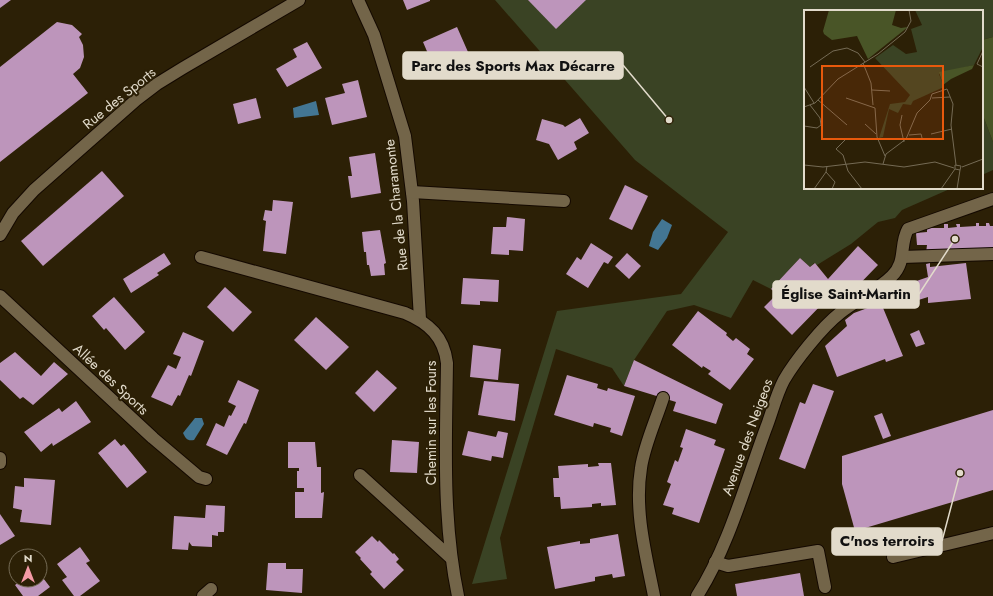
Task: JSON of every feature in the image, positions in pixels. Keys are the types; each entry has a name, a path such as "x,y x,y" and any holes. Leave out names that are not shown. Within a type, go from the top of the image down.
{"street":[{"name":"Rue des Sports","path":"0,235 13,213 34,190 136,100 183,68 299,0"},
{"name":"Rue de la Charamonte","path":"358,0 374,35 405,136 412,192 420,319"},
{"path":"412,192 564,201"},
{"name":"Avenue des Neigeos","path":"697,596 706,582 715,562 783,381 802,354 839,314 891,276 899,267 902,257 904,236 908,229 993,199"},
{"path":"902,257 993,254"},
{"name":"Chemin sur les Fours","path":"201,257 405,313 420,319 432,328 446,352 448,363 445,480 450,557 458,596"},
{"name":"Allée des Sports","path":"0,296 153,438 199,477 206,479"},
{"path":"654,596 642,531 639,485 641,467 663,398"},
{"path":"0,458 0,464"},
{"path":"360,475 450,557"},
{"path":"893,557 993,532"},
{"path":"715,562 728,566 818,551 825,587"}],"green space":[{"path":"495,0 993,0 993,37 983,40 983,10 804,10 804,189 950,189 902,210 895,218 878,222 851,244 817,265 814,263 810,267 800,258 771,289 753,280 731,318 694,305 667,311 634,360 624,386 612,368 556,349 500,538 507,579 472,584 557,311 681,294 728,232 635,160"},
{"path":"993,37 993,142 983,116 983,40"},
{"path":"983,116 993,142 993,170 983,175"}],"water":[{"path":"316,101 319,115 294,118 293,108"},
{"path":"662,219 672,225 667,238 658,250 649,246 653,232"},
{"path":"195,418 202,418 204,424 194,440 188,440 183,433"}],"building":[{"path":"0,0 11,0 0,8"},
{"path":"403,0 430,0 430,1 407,10"},
{"path":"528,0 586,0 556,29"},
{"path":"57,22 72,25 82,34 79,37 83,45 84,57 80,68 73,74 88,93 0,162 0,67"},
{"path":"457,27 468,52 452,59 453,62 435,70 423,42"},
{"path":"307,42 322,68 287,87 276,69 297,57 293,49"},
{"path":"358,80 367,117 332,125 325,98 345,93 342,84"},
{"path":"256,98 261,118 238,124 233,104"},
{"path":"580,118 589,133 574,142 577,149 558,160 549,144 536,140 542,119 563,125 565,127"},
{"path":"375,153 381,193 351,198 348,176 352,176 349,157"},
{"path":"102,171 124,196 43,266 21,241"},
{"path":"625,185 648,196 632,230 609,219"},
{"path":"273,200 293,202 286,254 263,251 266,221 263,220 265,210 272,211"},
{"path":"507,217 525,219 523,251 509,250 509,255 491,254 493,227 506,227"},
{"path":"976,223 979,223 979,226 986,226 986,223 989,223 990,226 993,226 993,248 987,251 987,248 929,250 926,253 927,245 917,245 916,233 927,232 927,228 944,228 944,224 948,224 948,228 957,227 956,224 960,224 960,227 976,226"},
{"path":"380,230 386,263 384,264 385,275 371,276 369,265 367,265 366,252 364,252 362,232"},
{"path":"591,243 613,257 608,264 604,262 588,288 566,274 577,257 581,260"},
{"path":"858,246 878,265 847,297 842,292 837,296 827,299 792,335 764,307 777,294 771,289 800,258 810,267 815,263 828,279"},
{"path":"164,253 171,264 157,273 159,275 131,293 123,279"},
{"path":"627,253 641,266 629,279 615,266"},
{"path":"930,263 930,267 966,263 971,299 928,303 928,297 909,303 902,286 928,277 926,264"},
{"path":"463,278 499,280 498,302 480,301 480,305 461,304"},
{"path":"225,287 252,312 233,332 207,307"},
{"path":"114,297 145,332 125,350 106,328 104,330 92,316"},
{"path":"881,303 903,356 886,362 885,359 837,377 825,346 847,326 845,320 854,313"},
{"path":"698,311 727,333 726,335 733,341 736,338 750,349 747,354 754,359 730,390 708,374 711,371 703,366 702,368 672,345"},
{"path":"316,317 349,347 326,370 294,340"},
{"path":"919,330 925,344 916,347 910,334"},
{"path":"183,332 204,341 191,376 189,375 180,396 178,395 172,406 151,397 168,365 176,369 181,357 173,354"},
{"path":"473,345 501,349 498,380 470,377"},
{"path":"15,352 41,376 54,362 68,374 33,405 23,397 20,399 0,380 0,363"},
{"path":"634,360 723,404 716,424 673,411 676,402 624,386"},
{"path":"377,370 397,388 374,412 355,393"},
{"path":"567,375 598,384 597,388 607,391 608,388 635,396 622,436 610,432 611,428 594,423 593,427 554,415"},
{"path":"238,380 259,390 246,424 244,423 227,455 206,445 216,423 224,427 229,415 231,416 236,406 228,402"},
{"path":"484,381 519,384 515,421 478,415"},
{"path":"813,384 834,391 805,469 779,459 800,402 805,404"},
{"path":"76,401 91,422 53,446 52,443 41,452 24,432 59,408 62,412"},
{"path":"993,410 993,490 855,531 842,484 842,456"},
{"path":"882,413 891,436 883,439 874,416"},
{"path":"686,429 716,440 714,445 725,449 699,523 672,514 674,508 663,505 671,484 667,482 675,460 678,462 683,448 680,447"},
{"path":"468,431 496,437 498,431 508,433 503,458 492,456 491,461 462,455"},
{"path":"115,439 121,446 124,444 147,472 127,488 98,453"},
{"path":"392,440 419,442 417,473 390,472"},
{"path":"288,442 315,442 317,467 321,467 321,493 324,492 322,518 295,518 295,492 304,492 304,488 297,488 297,471 299,471 299,468 288,468"},
{"path":"598,463 611,463 616,505 601,506 601,503 592,504 592,507 561,509 560,497 554,497 553,478 559,478 558,466 588,464 588,467 599,466"},
{"path":"24,478 55,480 51,525 20,522 22,510 13,508 15,486 24,487"},
{"path":"206,505 225,506 224,532 218,532 218,536 212,535 212,547 192,546 189,542 188,550 172,549 174,516 205,518"},
{"path":"0,514 15,536 0,545"},
{"path":"618,534 625,576 613,578 612,574 595,577 595,581 555,589 547,547 580,541 580,544 590,543 590,539"},
{"path":"372,536 378,542 379,540 393,554 394,553 399,559 396,562 404,570 384,589 370,574 372,572 355,552"},
{"path":"80,547 90,561 86,563 100,581 80,596 74,596 62,580 67,577 57,564"},
{"path":"268,563 286,563 286,569 303,569 302,593 266,590"},
{"path":"800,573 804,596 737,596 735,584"},
{"path":"48,584 50,587 38,596 23,596 17,588 48,588"}],"place":[{"name":"Parc des Sports Max Décarre","path":"669,120"},
{"name":"Église Saint-Martin","path":"955,239"},
{"name":"C'nos terroirs","path":"960,473"}]}
